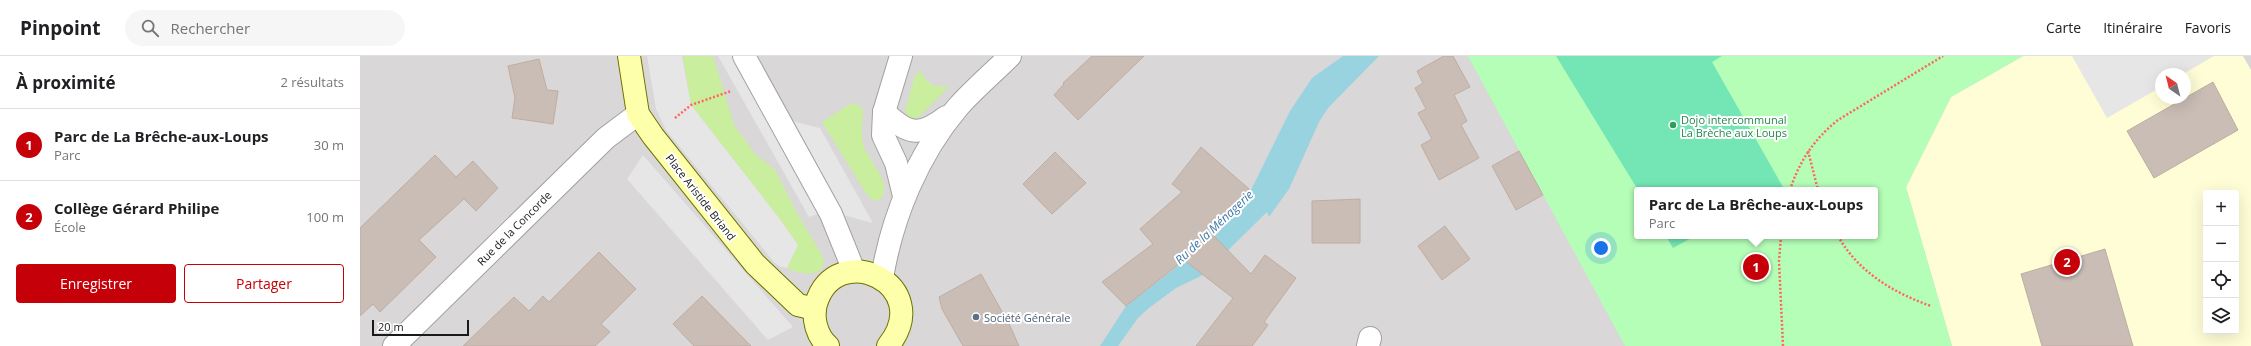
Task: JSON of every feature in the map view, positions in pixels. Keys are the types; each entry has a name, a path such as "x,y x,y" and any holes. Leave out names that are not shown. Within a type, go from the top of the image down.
{"street":[{"name":"Place Aristide Briand","path":"629,56 638,114 653,136 755,264 798,306 815,309"},
{"path":"744,56 831,214 854,271"},
{"path":"901,56 884,112 882,135 896,163 904,196"},
{"path":"884,112 908,131 920,131 933,127 958,107 1010,56"},
{"path":"882,278 885,262 904,196 934,140 958,107"},
{"name":"Rue de la Concorde","path":"394,346 606,138 638,114"},
{"path":"828,346 819,334 815,322 815,309 819,295 828,283 840,275 854,271 869,272 882,278 892,287 899,298 902,312 900,325 895,337 888,346"}],"path":[{"path":"1791,187 1797,168 1808,151 1825,130 1838,120 1943,56"},
{"path":"653,136 691,105 724,95 756,77"},
{"path":"1808,151 1817,187"},
{"path":"1781,239 1779,261 1783,346"},
{"path":"1840,239 1854,258 1879,281 1899,293 1931,306"}],"shaded area":[{"path":"360,56 2251,56 2251,346 360,346"},
{"path":"647,56 682,56 691,105 779,218 798,245 787,268 781,267 774,262 666,130 656,109"},
{"path":"718,56 733,56 820,213 809,217"},
{"path":"2023,56 2243,56 2251,70 2251,346 1952,346 1906,187 1951,97"},
{"path":"2072,56 2214,56 2191,69 2191,68 2155,68 2155,90 2107,118"},
{"path":"788,120 820,128 873,223 843,215"},
{"path":"643,155 793,327 768,340 627,179"}],"green space":[{"path":"683,56 713,56 734,125 755,154 775,170 797,213 823,257 821,269 817,272 805,273 787,268 798,245 779,218 691,105"},
{"path":"1468,56 2023,56 1951,97 1906,187 1952,346 1625,346"},
{"name":"Dojo intercommunal La Brèche aux Loups","path":"1556,56 1722,56 1712,62 1783,187 1636,187"},
{"path":"919,70 927,81 935,86 949,87 920,116 912,119 907,116 905,111 914,79"},
{"path":"850,104 858,104 863,110 862,133 864,147 883,182 883,196 877,201 871,199 866,193 822,122"},
{"path":"1668,239 1690,239 1673,248"}],"water":[{"path":"1343,56 1379,56 1328,108 1319,122 1289,189 1269,217 1267,212 1203,275 1176,288 1149,308 1138,318 1118,346 1100,346 1126,306 1214,238 1249,194 1290,111 1312,78"}],"building":[{"path":"1092,56 1144,56 1078,120 1054,95 1064,84 1063,83"},
{"path":"1444,56 1453,56 1470,87 1454,95 1467,121 1461,125 1479,158 1439,180 1421,145 1432,139 1418,113 1426,109 1415,88 1423,83 1417,71"},
{"path":"539,59 547,90 558,91 553,124 512,118 515,98 508,66"},
{"path":"2213,82 2238,130 2154,178 2127,131 2174,104 2191,104 2191,95"},
{"path":"1201,147 1249,189 1212,234 1251,274 1265,255 1296,278 1264,322 1268,325 1252,346 1196,346 1233,298 1184,260 1126,306 1102,282 1153,244 1140,229 1182,192 1172,184"},
{"path":"1519,151 1543,195 1516,210 1492,166"},
{"path":"1055,152 1086,183 1052,214 1023,184"},
{"path":"435,155 456,177 473,161 498,188 476,211 464,199 419,240 436,257 380,312 373,304 360,316 360,228"},
{"path":"1360,199 1360,243 1312,243 1312,201"},
{"path":"1445,226 1470,259 1442,280 1418,246"},
{"path":"2105,249 2133,346 2042,346 2021,274"},
{"path":"599,252 636,289 601,324 610,332 595,346 463,346 514,297 529,311 543,296 549,302"},
{"name":"Société Générale","path":"981,274 1010,326 1019,346 963,346 942,309 939,297"},
{"path":"702,296 751,346 694,346 673,324"}],"place":[{"name":"Dojo intercommunal La Brèche aux Loups","path":"1673,125"},
{"name":"Collège Gérard Philipe","path":"2067,262"},
{"name":"Parc de La Brêche-aux-Loups","path":"1756,267"},
{"name":"Société Générale","path":"976,317"}],"water label":[{"name":"Ru de la Ménagerie","path":"1214,227"}]}
